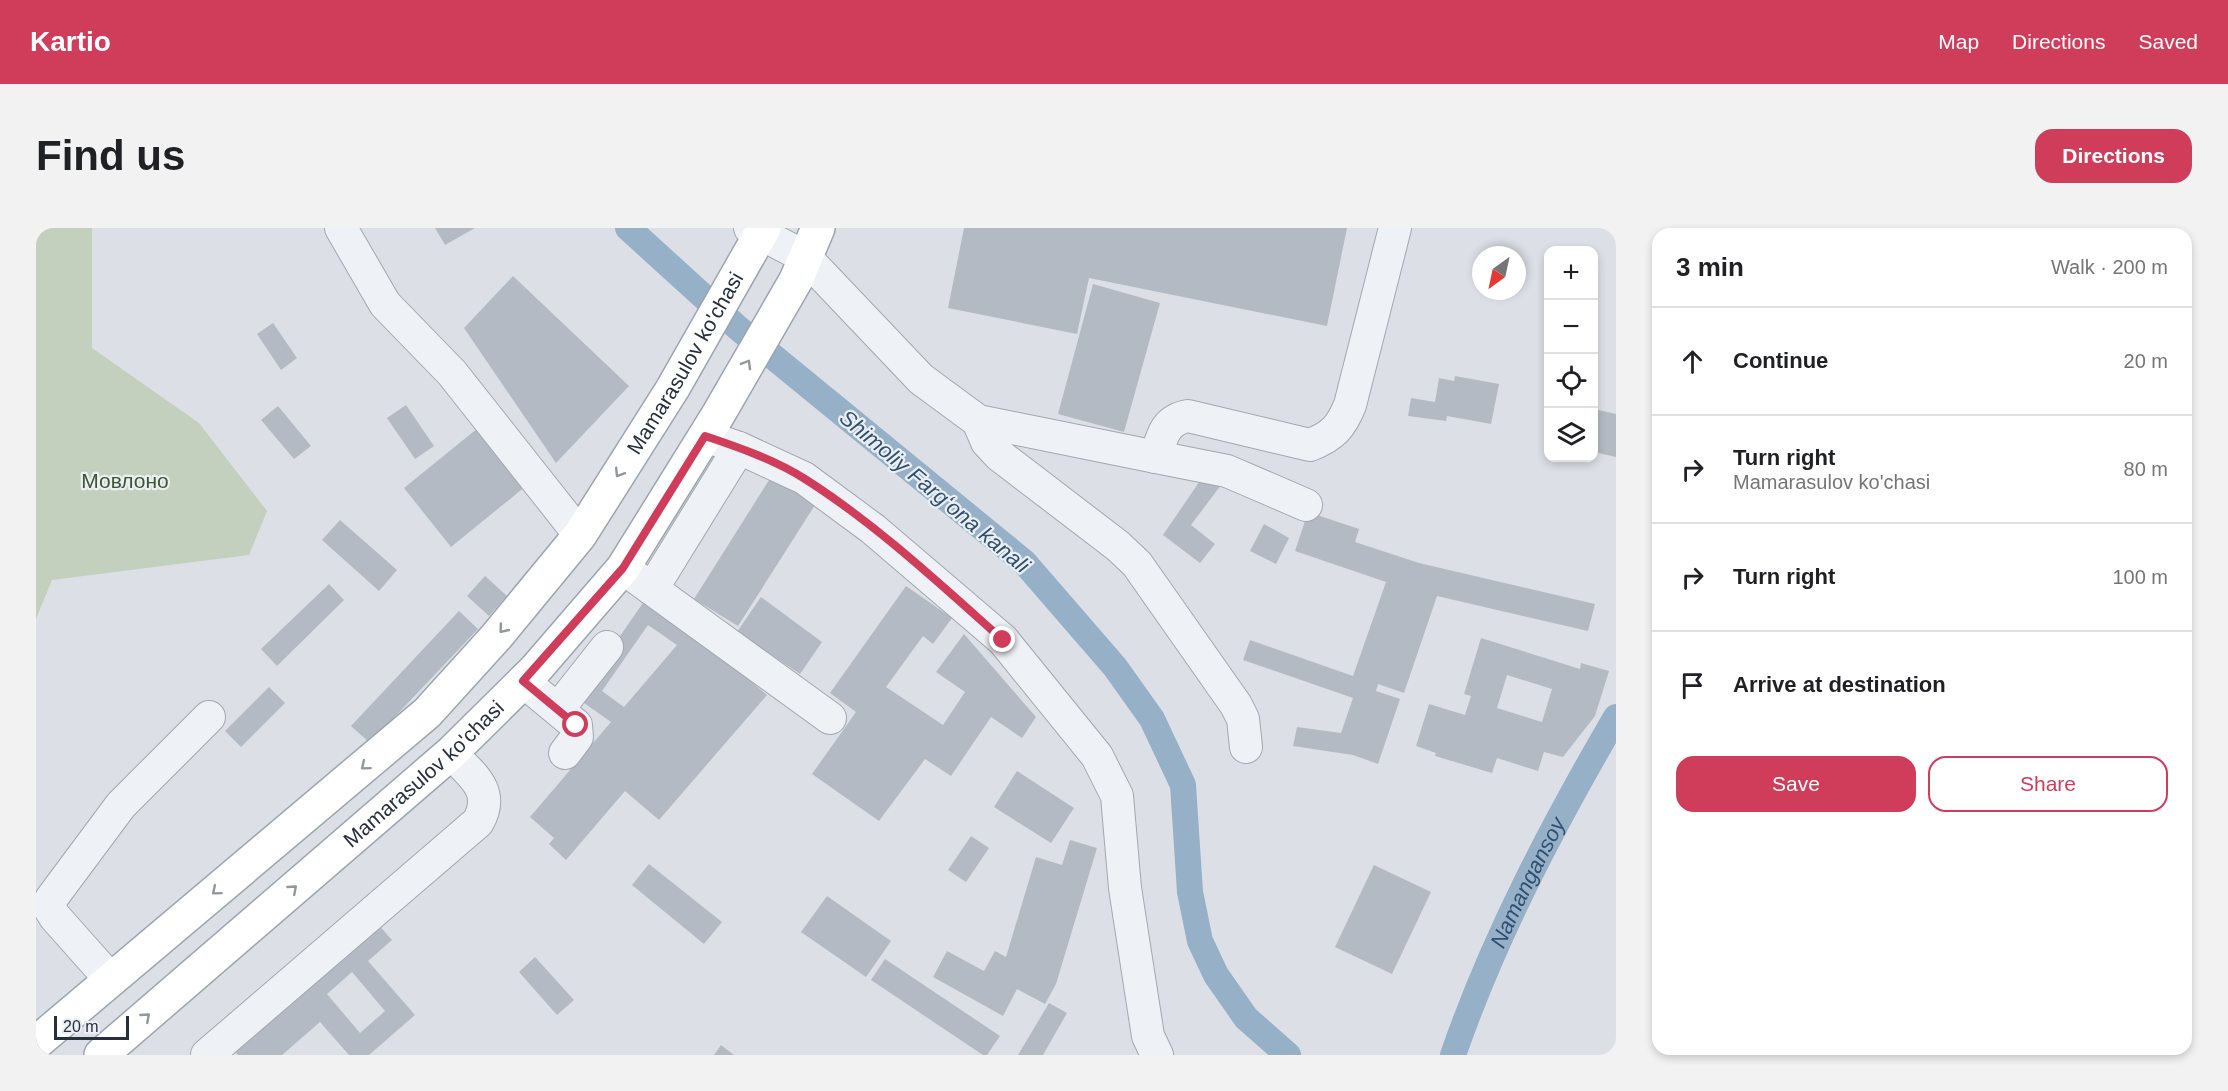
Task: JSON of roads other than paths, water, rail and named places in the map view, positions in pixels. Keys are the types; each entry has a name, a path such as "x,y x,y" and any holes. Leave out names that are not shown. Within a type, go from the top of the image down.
{"main road":[{"name":"Mamarasulov ko'chasi","path":"101,1055 451,753 523,681 623,568 711,425 801,269 818,228"},
{"name":"Mamarasulov ko'chasi","path":"36,1043 427,713 496,637 580,535 673,388 756,237"}],"street":[{"path":"341,228 385,304 452,374 580,535"},
{"path":"1156,457 1164,429 1178,418 1188,416 1310,444 1328,438 1341,426 1350,405 1395,228"},
{"path":"756,237 801,269 921,379 978,421 1227,471 1306,505"},
{"path":"978,421 987,442 999,455 1118,546 1137,564 1236,705 1243,719 1246,747"},
{"path":"711,425 739,448 804,478 873,529 958,600 1003,640 1097,756 1117,796 1125,888 1148,1036 1157,1055"},
{"path":"652,589 739,448"},
{"path":"623,568 830,718"},
{"path":"558,709 607,647"},
{"path":"523,681 576,725 578,732 566,753"},
{"path":"111,980 55,917 50,909 51,899 121,805 209,717"},
{"path":"207,1055 478,822 485,809 485,796 480,784 451,753"}],"waterway":[{"name":"Shimoliy Fargʻona kanali","path":"628,228 738,328 1024,562 1115,667 1152,719 1183,785 1190,892 1200,941 1216,975 1246,1018 1288,1055"},
{"name":"Namangansoy","path":"1453,1055 1487,968 1526,882 1616,717"}],"park label":[{"name":"Мовлоно","path":"125,481"}]}
